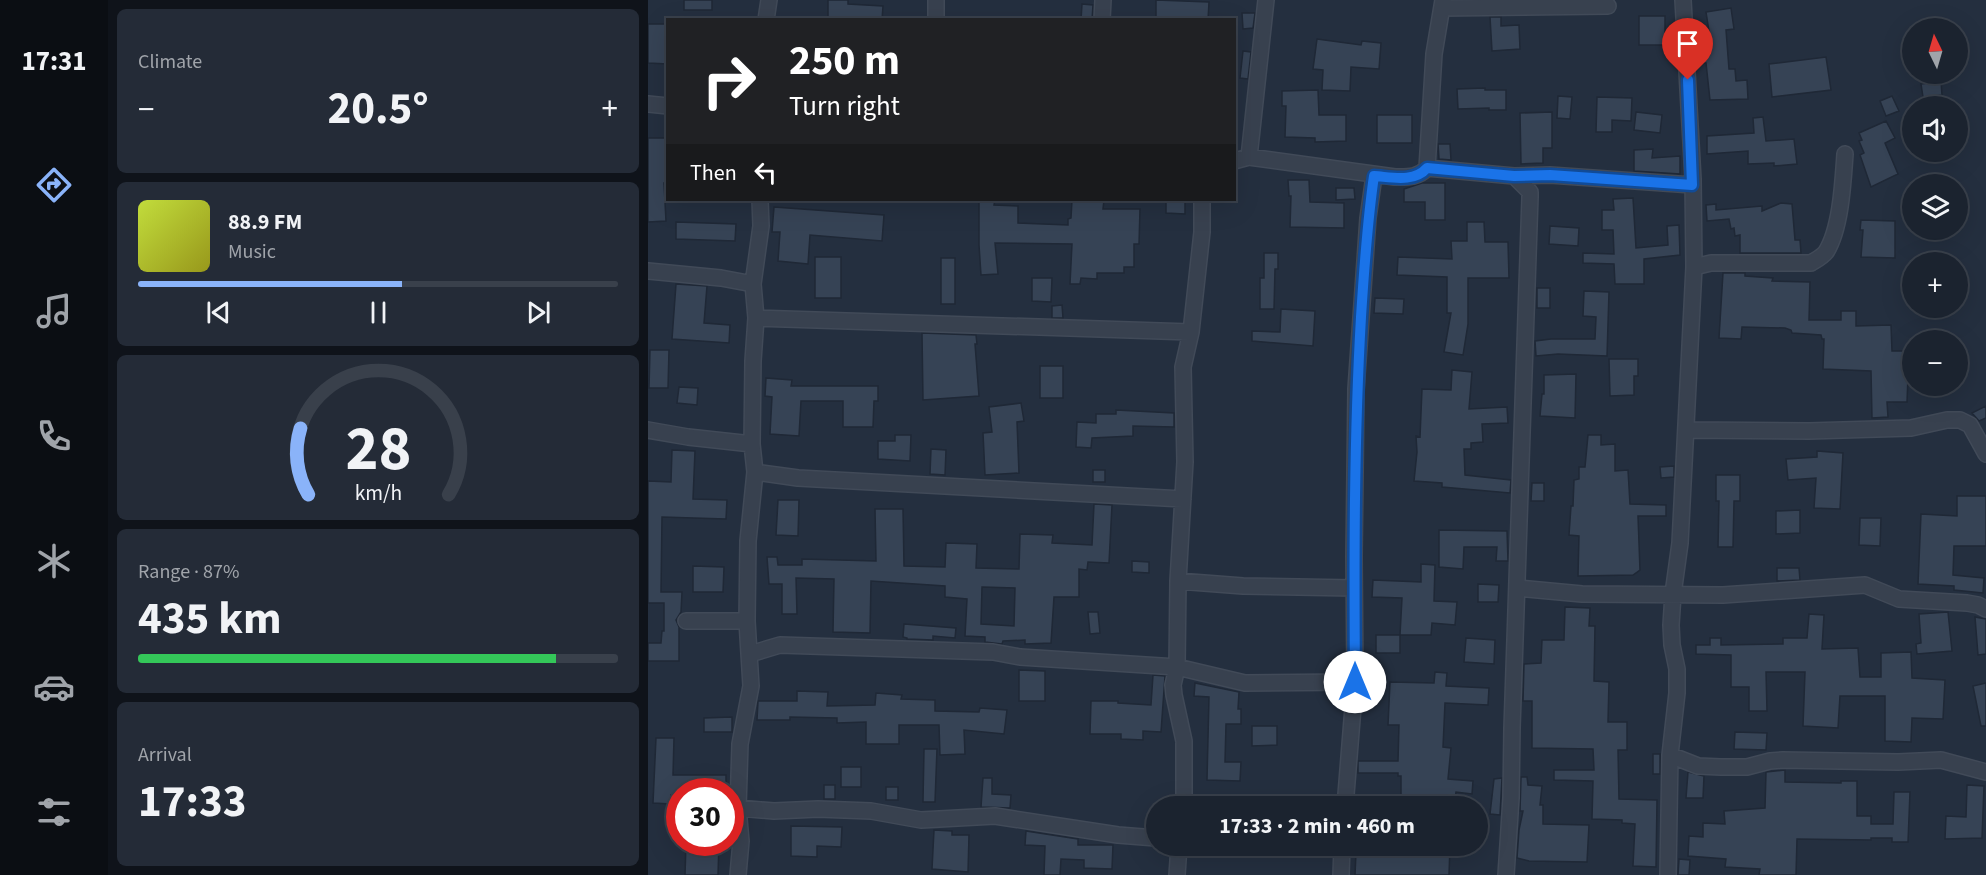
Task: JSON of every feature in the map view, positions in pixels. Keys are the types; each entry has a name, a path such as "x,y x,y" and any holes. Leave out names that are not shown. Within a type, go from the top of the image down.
{"street":[{"path":"766,18 769,0"},
{"path":"936,0 936,18"},
{"path":"1102,18 1103,0"},
{"path":"1266,0 1242,159 1374,176 1410,177 1423,173 1427,168 1434,54 1442,4 1608,6"},
{"path":"1668,875 1670,754 1677,693 1677,669 1671,635 1673,594 1680,543 1694,267 1688,60 1683,0"},
{"path":"648,105 666,106"},
{"path":"1694,267 1711,263 1811,263 1824,254 1831,241 1842,198 1845,154"},
{"path":"1427,168 1514,176 1550,175 1692,185"},
{"path":"1346,796 1355,682 1356,390 1368,218 1374,176"},
{"path":"1506,875 1511,798 1530,197 1530,192 1514,176"},
{"path":"739,778 740,744 751,686 747,621 748,541 755,472 752,444 756,318 753,284 761,226 760,201"},
{"path":"1184,796 1184,741 1173,685 1177,667 1178,581 1185,462 1183,367 1191,332 1202,232 1202,201"},
{"path":"648,271 721,278 753,284"},
{"path":"756,318 1191,332"},
{"path":"1686,430 1809,431 1911,428 1947,420 1960,420 1970,425 1986,454"},
{"path":"648,430 752,444"},
{"path":"755,472 798,478 1183,500"},
{"path":"1178,581 1243,586 1354,588"},
{"path":"1517,588 1582,594 1752,594 1864,585 1899,599 1967,603 1986,609"},
{"path":"686,621 747,621"},
{"path":"750,654 780,645 993,652 1020,657 1177,667 1245,683 1355,682"},
{"path":"1670,754 1698,766 1747,767 1783,760 1898,762 1941,760 1986,772"},
{"path":"744,808 774,811 818,808 871,811 921,820 995,816 1146,837"},
{"path":"738,875 740,856"},
{"path":"1177,875 1178,856"},
{"path":"1341,875 1342,856"}],"building":[{"path":"684,0 712,0 712,10 684,10"},
{"path":"828,0 848,0 848,4 883,6 882,18 828,18"},
{"path":"1156,0 1209,2 1208,18 1156,18"},
{"path":"1082,4 1093,5 1092,18 1081,18"},
{"path":"1731,8 1734,29 1726,30 1729,69 1735,69 1736,81 1747,80 1748,99 1710,100 1706,63 1702,63 1700,45 1711,44 1706,12"},
{"path":"1242,13 1255,13 1253,28 1243,29"},
{"path":"1639,16 1665,16 1665,45 1639,45"},
{"path":"1490,17 1501,17 1501,26 1519,25 1520,49 1492,51"},
{"path":"648,24 666,24 666,64 648,63"},
{"path":"1317,39 1361,45 1362,41 1381,43 1379,69 1351,67 1350,91 1322,90 1323,70 1313,69"},
{"path":"1243,51 1251,52 1248,79 1240,78"},
{"path":"1826,57 1831,90 1772,97 1769,64"},
{"path":"1921,84 1941,84 1942,95 1923,96"},
{"path":"1485,88 1485,90 1506,90 1506,110 1458,109 1457,89"},
{"path":"1318,90 1319,115 1346,115 1346,141 1315,142 1315,138 1285,137 1286,106 1282,106 1282,91"},
{"path":"1558,96 1572,97 1570,119 1557,118"},
{"path":"1892,96 1899,111 1886,116 1880,101"},
{"path":"1597,97 1632,98 1631,121 1612,120 1612,132 1596,132"},
{"path":"1552,112 1552,148 1543,148 1543,163 1521,164 1520,113"},
{"path":"1636,112 1662,115 1660,133 1634,130"},
{"path":"1377,115 1412,115 1412,143 1377,143"},
{"path":"1763,117 1766,141 1794,139 1797,164 1774,166 1774,163 1748,164 1748,151 1707,154 1707,136 1754,133 1753,118"},
{"path":"1886,121 1895,138 1885,143 1898,174 1871,187 1860,155 1864,153 1859,141 1862,140 1859,133"},
{"path":"648,138 666,138 666,183 664,183 666,221 648,222"},
{"path":"1438,144 1450,144 1451,160 1439,159"},
{"path":"1653,149 1652,158 1680,156 1680,174 1634,171 1634,150"},
{"path":"1288,180 1309,180 1310,202 1344,203 1344,228 1290,227 1291,196 1289,196"},
{"path":"1422,183 1445,183 1445,220 1425,220 1425,202 1404,202 1404,189"},
{"path":"1336,188 1354,188 1355,199 1336,200"},
{"path":"1633,198 1636,248 1668,245 1667,226 1679,225 1680,255 1644,259 1644,284 1615,284 1614,264 1583,263 1583,253 1614,254 1613,230 1602,230 1602,210 1614,210 1613,199"},
{"path":"979,201 995,201 994,205 1018,206 1018,223 1068,225 1068,219 1071,218 1072,201 1104,201 1103,209 1140,209 1139,244 1134,244 1134,267 1124,267 1124,273 1097,273 1097,279 1081,278 1080,284 1070,284 1072,244 995,243 998,274 981,275"},
{"path":"1166,201 1185,201 1185,214 1166,213"},
{"path":"1781,203 1792,204 1795,240 1800,240 1801,253 1740,253 1740,235 1735,236 1729,219 1707,221 1706,205 1716,204 1716,210 1762,206 1762,211"},
{"path":"774,207 884,215 882,241 810,235 808,264 778,261 780,232 772,232"},
{"path":"1861,220 1895,221 1895,258 1861,257 1863,230 1860,230"},
{"path":"676,222 736,224 735,241 676,239"},
{"path":"1467,222 1484,222 1485,242 1508,242 1509,278 1468,278 1468,324 1463,355 1444,352 1451,313 1447,313 1447,277 1397,275 1398,257 1452,259 1451,241 1467,241"},
{"path":"1550,226 1579,228 1578,246 1549,244"},
{"path":"1264,253 1278,253 1278,269 1275,269 1274,309 1260,309 1260,278 1264,278"},
{"path":"815,257 841,257 841,298 815,298"},
{"path":"941,258 955,258 955,304 941,304"},
{"path":"1723,273 1745,273 1745,276 1773,278 1772,281 1810,282 1809,320 1841,320 1841,311 1856,311 1856,326 1891,325 1892,351 1902,351 1902,396 1907,396 1907,402 1887,402 1888,417 1872,418 1871,371 1823,369 1824,339 1821,335 1792,333 1791,330 1785,328 1742,327 1741,339 1719,338"},
{"path":"1032,278 1052,278 1051,302 1032,301"},
{"path":"676,284 707,286 704,323 730,325 729,343 672,339"},
{"path":"1537,288 1550,288 1550,308 1537,308"},
{"path":"1584,291 1609,292 1607,356 1558,354 1536,356 1535,341 1595,339 1596,317 1583,316"},
{"path":"1375,298 1404,299 1403,314 1374,313"},
{"path":"1062,305 1063,318 1052,318 1052,306"},
{"path":"1281,309 1315,311 1313,346 1252,341 1252,331 1280,332"},
{"path":"922,333 976,335 979,396 923,400"},
{"path":"650,350 669,350 668,388 649,388"},
{"path":"1609,359 1638,359 1638,376 1634,376 1634,395 1610,396"},
{"path":"1040,366 1063,366 1063,398 1040,398"},
{"path":"1452,370 1472,372 1469,409 1507,407 1508,423 1482,424 1483,442 1471,443 1471,449 1464,449 1465,475 1511,480 1510,493 1442,487 1442,483 1414,481 1416,436 1420,437 1422,389 1451,390"},
{"path":"1576,374 1575,418 1540,416 1542,394 1544,394 1544,375"},
{"path":"766,378 792,380 791,386 878,386 878,401 874,401 873,427 843,427 843,401 801,401 799,436 770,434 772,397 765,396"},
{"path":"679,387 698,388 697,405 677,403"},
{"path":"1021,403 1024,421 1017,422 1019,473 985,475 983,433 992,432 989,407"},
{"path":"1986,406 1986,418 1979,421 1972,413"},
{"path":"1116,410 1174,413 1174,427 1133,426 1133,436 1092,438 1091,448 1076,447 1077,422 1096,423 1096,414 1116,414"},
{"path":"895,435 911,435 910,461 878,459 878,441 895,441"},
{"path":"1588,435 1601,435 1601,445 1615,444 1615,471 1628,470 1630,504 1666,505 1666,516 1638,516 1640,570 1633,575 1578,576 1579,536 1569,535 1571,506 1573,506 1574,480 1579,479 1579,467 1585,467"},
{"path":"931,449 946,450 945,475 930,474"},
{"path":"672,450 695,451 693,499 727,500 726,519 662,517 661,592 682,592 681,612 676,620 679,627 679,661 648,661 648,643 661,643 662,631 664,631 664,603 648,603 648,481 671,482"},
{"path":"1817,451 1843,453 1840,509 1814,508 1816,478 1788,480 1786,459 1817,457"},
{"path":"1674,466 1674,477 1661,478 1660,467"},
{"path":"1093,470 1105,470 1105,482 1093,482"},
{"path":"1716,475 1740,475 1740,501 1734,501 1733,547 1718,547 1719,501 1716,501"},
{"path":"1532,483 1544,483 1544,501 1531,501"},
{"path":"1957,496 1986,496 1986,546 1954,546 1953,575 1984,578 1983,593 1954,590 1954,586 1918,584 1921,514 1957,516"},
{"path":"778,500 799,500 798,536 776,535"},
{"path":"1094,504 1112,505 1109,563 1088,562 1087,570 1079,569 1079,597 1054,597 1051,643 1025,644 1025,640 1003,641 1002,644 985,642 985,637 965,636 967,599 945,597 945,586 871,581 870,633 833,632 834,579 796,578 797,614 782,614 782,584 769,584 767,557 777,557 778,565 802,565 802,559 876,561 875,509 903,509 904,566 945,567 946,543 977,544 976,568 1019,569 1020,534 1053,535 1052,543 1092,545","holes":["982,587 1015,588 1014,626 981,624"]},
{"path":"1800,510 1800,533 1776,534 1776,511"},
{"path":"1860,518 1881,518 1880,546 1859,545"},
{"path":"1439,530 1507,531 1508,561 1496,561 1497,547 1464,547 1463,569 1439,567"},
{"path":"1132,561 1149,562 1149,573 1132,572"},
{"path":"1421,564 1435,565 1434,601 1457,602 1455,625 1432,623 1431,635 1400,635 1402,598 1372,597 1373,580 1421,582"},
{"path":"693,566 724,567 723,592 693,592"},
{"path":"1777,568 1799,568 1800,580 1777,581"},
{"path":"1478,584 1499,585 1498,602 1478,602"},
{"path":"1565,607 1590,608 1589,626 1595,626 1594,681 1609,682 1608,722 1627,722 1627,750 1618,750 1619,799 1657,800 1656,867 1633,866 1635,824 1622,823 1622,820 1592,819 1593,781 1554,780 1554,770 1594,770 1593,749 1532,748 1532,701 1523,701 1524,664 1541,663 1542,640 1564,640"},
{"path":"1088,612 1098,612 1100,633 1090,634"},
{"path":"1948,612 1952,651 1917,654 1916,644 1921,643 1919,614"},
{"path":"1809,614 1824,615 1822,649 1858,648 1860,677 1881,677 1881,653 1911,652 1912,678 1945,680 1943,719 1912,718 1911,742 1885,741 1885,696 1840,696 1838,728 1803,726 1805,672 1766,672 1767,711 1749,711 1749,687 1731,687 1731,655 1696,654 1696,645 1710,645 1710,638 1721,638 1721,645 1783,644 1783,638 1807,638"},
{"path":"1975,617 1986,619 1986,654 1978,655"},
{"path":"904,624 956,628 955,638 933,636 933,640 907,639 903,637"},
{"path":"1376,635 1400,635 1400,653 1376,653"},
{"path":"1466,638 1495,640 1494,664 1464,662"},
{"path":"1019,670 1045,671 1045,701 1019,701"},
{"path":"1435,672 1447,673 1446,686 1489,688 1488,705 1445,703 1443,747 1451,748 1448,779 1473,781 1472,794 1456,792 1456,796 1401,796 1401,776 1398,776 1398,773 1358,773 1358,761 1398,761 1399,725 1388,725 1390,682 1434,683"},
{"path":"1153,675 1165,676 1161,732 1143,731 1143,740 1121,739 1121,734 1090,734 1091,701 1151,705"},
{"path":"1195,683 1239,692 1238,709 1241,709 1241,724 1226,724 1225,762 1241,762 1240,781 1207,780 1209,697 1194,696"},
{"path":"1986,683 1986,726 1981,726 1973,686"},
{"path":"797,691 828,692 827,706 875,705 876,693 902,695 901,699 935,700 935,711 979,712 980,708 1007,710 1004,734 964,730 965,754 940,755 939,725 899,725 899,744 866,744 866,722 837,723 837,718 790,717 790,720 757,720 758,701 797,701"},
{"path":"732,717 732,732 704,732 704,718"},
{"path":"1252,726 1277,726 1277,745 1252,746"},
{"path":"1735,732 1767,733 1766,750 1734,749"},
{"path":"656,738 674,738 673,775 726,775 726,778 666,778 666,804 653,803"},
{"path":"924,749 937,749 935,802 923,802"},
{"path":"1653,754 1660,754 1660,774 1653,774"},
{"path":"841,767 861,767 861,787 841,787"},
{"path":"1785,770 1785,782 1857,781 1857,816 1871,816 1871,824 1893,824 1894,792 1910,792 1908,842 1892,842 1892,838 1797,839 1796,875 1759,875 1760,869 1725,867 1726,859 1688,856 1689,836 1703,837 1703,823 1725,824 1724,811 1765,808 1766,772"},
{"path":"1688,772 1704,776 1703,798 1686,798"},
{"path":"1521,777 1527,777 1528,785 1542,786 1540,805 1543,805 1543,824 1589,825 1587,862 1529,861 1517,858 1523,811 1520,811"},
{"path":"983,778 992,778 992,794 1011,795 1010,808 981,807"},
{"path":"1502,778 1500,815 1490,814 1494,779"},
{"path":"824,785 835,785 835,799 824,799"},
{"path":"1967,785 1984,786 1982,838 1945,839 1946,816 1966,817"},
{"path":"886,787 898,787 898,800 886,800"},
{"path":"791,826 842,827 841,847 817,846 817,857 791,856"},
{"path":"934,830 952,831 952,835 969,835 968,872 932,869"},
{"path":"1026,831 1078,839 1078,845 1113,845 1112,869 1084,868 1084,860 1061,859 1060,875 1044,875 1045,846 1025,845"},
{"path":"686,856 719,856 718,875 685,875"},
{"path":"1356,856 1450,856 1449,875 1355,875"},
{"path":"1679,859 1690,860 1689,875 1678,875"}],"route":[{"path":"1355,682 1356,390 1368,218 1374,176 1410,177 1423,173 1427,168 1514,176 1550,175 1692,185 1688,80"}]}
